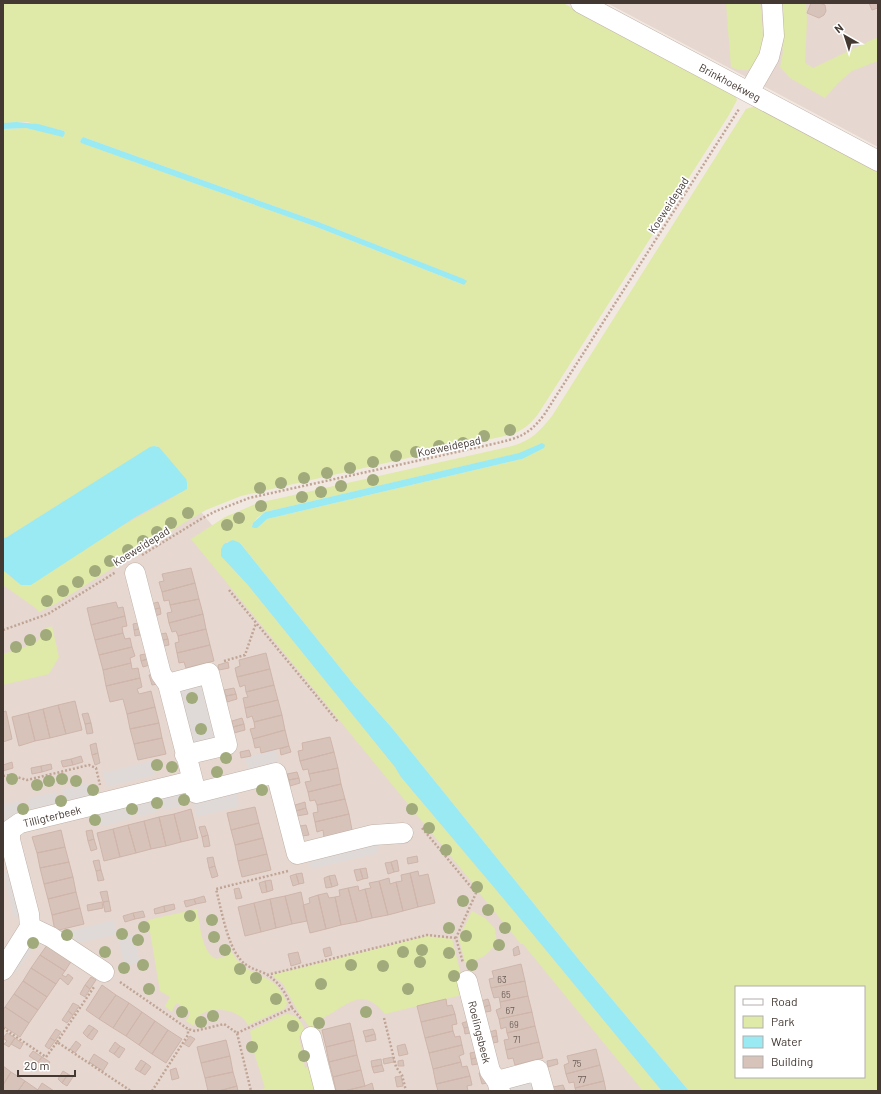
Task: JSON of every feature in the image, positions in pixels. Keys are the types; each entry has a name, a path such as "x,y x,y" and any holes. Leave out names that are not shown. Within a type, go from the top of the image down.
{"street":[{"name":"Brinkhoekweg","path":"581,3 878,161"},
{"path":"749,92 769,57 774,36 772,3"},
{"path":"131,567 161,674 168,684 196,793 276,773 297,854 373,835 402,833"},
{"path":"168,684 209,673 227,744 186,755"},
{"name":"Tilligterbeek","path":"30,927 29,914 10,840 10,830 20,823 192,781"},
{"path":"3,970 30,927 51,937 104,972"},
{"name":"Roelingsbeek","path":"467,981 490,1071 498,1086 538,1070 544,1091"},
{"path":"311,1037 325,1091"}],"path":[{"name":"Koeweidepad","path":"3,630 48,614 131,567 201,519 216,511 249,498 493,444 525,434 534,427 544,415 749,92"},
{"path":"230,590 338,722"},
{"path":"209,673 217,662 245,655 256,623"},
{"path":"3,776 10,775 28,780 89,765 96,768 104,803"},
{"path":"402,833 415,820 476,893 456,938 467,981"},
{"path":"297,854 294,869 216,889 230,941 239,959 246,965 267,975 278,983 311,1037"},
{"path":"267,975 427,935 456,938"},
{"path":"3,1028 46,1057 104,972 188,1029 195,1031 224,1024 237,1033 251,1091"},
{"path":"237,1033 292,1008"},
{"path":"384,1018 396,1067 402,1075 406,1091"},
{"path":"152,1091 188,1035 188,1029"},
{"path":"56,1042 131,1091"}],"shaded area":[{"path":"607,3 878,3 878,147"},
{"path":"168,472 681,1091 3,1091 3,547"},
{"path":"205,680 220,742 189,749 174,687"},
{"path":"275,750 279,764 249,772 245,757"},
{"path":"152,761 155,775 107,787 103,773"},
{"path":"88,783 92,798 3,820 3,805 20,801 25,812 30,810 28,801 29,798 56,792 59,803 63,802 65,800 62,790"},
{"path":"180,792 183,804 182,806 164,810 161,801 157,800 155,802 156,812 139,817 134,806 130,808 132,817 130,819 103,826 101,825 98,813"},
{"path":"236,793 239,806 197,817 193,803"},
{"path":"375,840 378,853 311,869 308,856"},
{"path":"8,872 20,917 14,916 4,875"},
{"path":"114,920 117,934 74,944 71,931"},
{"path":"133,935 140,963 125,966 118,938"},
{"path":"30,944 33,945 33,948 16,972 13,970"},
{"path":"534,1076 538,1091 506,1091 504,1084"}],"green space":[{"path":"3,3 563,3 734,93 737,100 729,115 532,422 513,434 241,496 206,510 57,603 39,612 37,609 3,585 3,570 18,583 167,501 186,489 187,482 159,447 154,446 7,537 3,538 3,129 26,128 65,133 64,131 27,122 3,123","holes":["83,137 316,221 466,280 464,285 314,226 80,141"]},
{"path":"726,3 760,3 763,37 762,50 759,60 753,68 744,70 731,67"},
{"path":"777,3 806,3 807,21 805,63 813,68 878,37 878,61 852,71 838,83 825,98 790,78 780,67 783,52"},
{"path":"758,105 878,169 878,1091 689,1091 580,961 240,543 225,543 221,556 248,585 395,767 401,777 662,1091 643,1091 523,944 521,944 480,894 480,892 191,539 225,517 258,503 516,445 533,436 552,416 746,109","holes":["540,444 522,459 267,519 252,525 257,518 265,512 520,453"]},
{"path":"52,626 59,657 49,674 3,685 3,654 34,644 44,635 44,629"},
{"path":"197,909 204,944 211,955 216,959 224,957 231,951 244,967 268,979 277,986 287,1002 286,1008 248,1025 243,1018 236,1014 218,1010 209,1011 196,1019 194,1026 186,1021 189,1016 189,1011 177,1003 172,1012 165,1006 170,997 160,991 148,920"},
{"path":"472,911 485,918 495,929 497,943 483,956 465,963 459,938"},
{"path":"427,936 452,939 466,994 385,1014 375,1004 366,1000 358,1000 350,1002 324,1018 314,1021 314,1029 312,1030 299,1013 283,984 272,975"},
{"path":"286,1014 290,1014 300,1020 304,1027 305,1035 299,1036 305,1068 313,1067 318,1091 257,1091 265,1088 254,1052 250,1031"}],"water":[{"path":"16,122 38,124 64,131 65,133 63,137 26,128 3,129 3,123"},
{"path":"83,137 316,221 467,281 464,285 314,226 81,143 80,141"},
{"path":"542,443 545,445 544,448 522,459 267,519 257,528 252,527 253,523 265,512 519,453"},
{"path":"150,447 159,447 186,479 187,489 137,516 31,585 21,585 3,570 3,538 7,537"},
{"path":"233,540 240,543 580,961 689,1091 662,1091 401,777 395,767 248,585 221,556 221,549 224,544"}],"building":[{"path":"811,3 820,3 825,5 826,11 824,15 819,18 807,13"},
{"path":"869,3 878,3 878,8 872,10"},
{"path":"191,568 195,583 162,592 159,582 164,581 162,574"},
{"path":"195,583 199,599 170,605 169,600 164,601 162,592"},
{"path":"199,599 203,614 169,623 167,613 172,612 170,605"},
{"path":"116,602 118,608 123,607 125,616 91,625 87,608"},
{"path":"158,602 160,608 150,610 148,605"},
{"path":"160,608 161,614 152,617 150,610"},
{"path":"203,614 206,629 178,636 176,631 172,632 169,623"},
{"path":"125,616 127,626 122,627 123,633 95,640 91,625"},
{"path":"143,622 144,628 134,630 133,624"},
{"path":"144,628 145,634 135,636 134,630"},
{"path":"206,629 210,645 177,653 175,643 179,642 178,636"},
{"path":"123,633 125,639 130,638 132,647 99,655 95,640"},
{"path":"166,633 168,639 158,641 156,635"},
{"path":"168,639 169,645 159,647 158,641"},
{"path":"210,645 214,661 186,668 184,662 179,663 177,653"},
{"path":"132,647 135,656 130,658 131,663 103,670 99,655"},
{"path":"150,653 151,658 141,661 140,655"},
{"path":"266,653 270,669 237,677 235,668 240,666 239,660"},
{"path":"151,658 153,664 143,667 141,661"},
{"path":"228,662 229,668 219,670 218,665"},
{"path":"131,663 132,669 138,668 140,678 106,686 103,670"},
{"path":"270,669 274,685 246,692 245,685 240,687 237,677"},
{"path":"155,674 158,684 152,685 149,675"},
{"path":"140,678 142,687 137,689 139,694 151,691 155,707 127,714 123,699 110,702 106,686"},
{"path":"274,685 278,700 245,708 243,698 248,697 246,692"},
{"path":"234,688 236,694 226,696 224,690"},
{"path":"236,694 237,699 227,702 226,696"},
{"path":"278,700 282,715 254,722 252,716 247,718 245,708"},
{"path":"75,701 82,730 66,734 58,705"},
{"path":"58,705 66,734 50,738 43,709"},
{"path":"155,707 159,723 130,729 127,714"},
{"path":"43,709 50,738 35,741 28,713"},
{"path":"6,711 12,739 3,742 3,712"},
{"path":"28,713 35,741 19,746 12,717"},
{"path":"88,713 91,723 85,724 82,714"},
{"path":"282,715 285,730 253,739 250,729 255,728 254,722"},
{"path":"242,718 244,724 233,727 232,721"},
{"path":"91,723 93,733 87,734 85,724"},
{"path":"159,723 162,738 134,744 130,729"},
{"path":"244,724 245,730 234,733 233,727"},
{"path":"285,730 289,746 261,753 260,747 255,748 253,739"},
{"path":"330,737 334,752 300,761 298,751 303,750 302,743"},
{"path":"162,738 166,754 138,760 134,744"},
{"path":"96,743 98,753 92,755 90,745"},
{"path":"289,746 291,752 281,755 280,749"},
{"path":"249,750 251,756 241,758 240,752"},
{"path":"334,752 338,768 309,774 308,769 303,770 300,761"},
{"path":"98,753 100,763 95,765 92,755"},
{"path":"81,756 83,762 73,765 71,759"},
{"path":"71,759 73,765 63,767 61,761"},
{"path":"12,762 13,768 3,771 3,765"},
{"path":"51,764 52,769 42,772 41,766"},
{"path":"41,766 42,772 32,774 31,768"},
{"path":"338,768 341,784 308,792 305,782 311,781 309,774"},
{"path":"297,772 299,778 289,780 287,774"},
{"path":"299,778 300,783 290,786 289,780"},
{"path":"341,784 345,799 317,805 315,800 310,801 308,792"},
{"path":"345,799 349,814 315,822 313,813 318,812 317,805"},
{"path":"305,802 306,808 296,811 295,805"},
{"path":"255,807 259,823 231,830 227,813"},
{"path":"306,808 308,814 297,816 296,811"},
{"path":"191,809 198,838 181,842 174,814"},
{"path":"174,814 181,842 166,846 159,817"},
{"path":"349,814 352,830 324,837 323,830 317,832 315,822"},
{"path":"159,817 166,846 151,849 144,821"},
{"path":"144,821 151,849 136,853 128,825"},
{"path":"259,823 263,838 235,845 231,830"},
{"path":"128,825 136,853 120,857 113,829"},
{"path":"306,825 309,835 302,836 300,826"},
{"path":"205,826 208,835 202,837 199,827"},
{"path":"113,829 120,857 104,861 97,833"},
{"path":"61,830 65,847 37,853 32,837"},
{"path":"92,830 94,839 88,841 86,831"},
{"path":"208,835 210,846 204,847 202,837"},
{"path":"263,838 267,854 238,861 235,845"},
{"path":"94,839 97,849 91,851 88,841"},
{"path":"65,847 69,862 40,868 37,853"},
{"path":"267,854 271,870 242,877 238,861"},
{"path":"417,856 418,862 408,864 407,858"},
{"path":"213,857 215,866 209,868 207,858"},
{"path":"99,860 101,870 96,871 93,861"},
{"path":"397,860 399,871 394,872 391,862"},
{"path":"69,862 73,877 44,884 40,868"},
{"path":"391,862 394,872 388,874 385,863"},
{"path":"215,866 218,876 212,878 209,868"},
{"path":"366,868 368,878 363,879 360,869"},
{"path":"360,869 363,879 357,881 354,870"},
{"path":"101,870 104,880 98,881 96,871"},
{"path":"418,871 419,876 428,874 435,903 418,907 410,873"},
{"path":"302,873 304,883 299,884 296,874"},
{"path":"410,873 418,907 403,911 396,882 402,881 401,875"},
{"path":"296,874 299,884 293,886 290,876"},
{"path":"335,875 338,885 332,887 329,876"},
{"path":"329,876 332,887 326,888 324,878"},
{"path":"73,877 76,892 48,899 44,884"},
{"path":"389,878 390,884 396,882 403,911 388,915 379,881"},
{"path":"271,880 273,890 267,892 265,881"},
{"path":"265,881 267,892 262,893 259,883"},
{"path":"379,881 388,915 372,918 365,889 371,888 369,883"},
{"path":"358,886 359,891 365,889 372,918 357,922 348,888"},
{"path":"239,888 242,898 236,899 234,889"},
{"path":"348,888 357,922 341,925 335,897 340,896 339,890"},
{"path":"107,891 109,901 103,902 100,892"},
{"path":"76,892 80,908 52,915 48,899"},
{"path":"301,892 307,921 292,924 285,896"},
{"path":"327,893 329,898 335,897 341,925 326,929 318,895"},
{"path":"318,895 326,929 310,933 303,905 310,903 309,898"},
{"path":"204,896 206,902 196,904 194,899"},
{"path":"285,896 292,924 276,928 270,899"},
{"path":"194,899 196,904 186,907 184,901"},
{"path":"270,899 276,928 261,932 254,903"},
{"path":"109,901 111,911 105,912 103,902"},
{"path":"102,902 103,908 88,911 87,905"},
{"path":"254,903 261,932 245,936 238,907"},
{"path":"174,904 175,909 165,912 164,906"},
{"path":"164,906 165,912 155,914 154,909"},
{"path":"80,908 84,924 55,931 52,915"},
{"path":"143,911 145,917 135,919 133,913"},
{"path":"133,913 135,919 125,922 123,916"},
{"path":"50,941 74,957 65,971 40,955"},
{"path":"518,946 520,954 514,956 513,949"},
{"path":"330,947 332,955 325,957 323,949"},
{"path":"298,952 301,963 291,966 288,954"},
{"path":"40,955 65,971 62,975 66,977 68,974 73,978 68,985 60,978 56,984 31,968"},
{"path":"521,964 525,981 491,988 489,979 494,978 492,971"},
{"path":"31,968 56,984 47,997 23,981"},
{"path":"91,977 96,980 90,989 85,985"},
{"path":"23,981 47,997 38,1010 14,994"},
{"path":"525,981 528,996 500,1002 499,997 494,998 491,988"},
{"path":"85,985 90,989 85,997 80,994"},
{"path":"102,985 116,995 99,1019 86,1010"},
{"path":"14,994 38,1010 29,1023 5,1007"},
{"path":"116,995 129,1003 113,1028 99,1019"},
{"path":"528,996 532,1012 499,1019 496,1010 501,1008 500,1002"},
{"path":"446,999 447,1006 452,1005 455,1014 421,1022 417,1006"},
{"path":"488,999 490,1005 480,1008 478,1002"},
{"path":"73,1003 79,1006 73,1015 68,1011"},
{"path":"129,1003 142,1012 126,1036 113,1028"},
{"path":"490,1005 491,1011 481,1013 480,1008"},
{"path":"5,1007 29,1023 20,1037 3,1026 3,1010"},
{"path":"68,1011 73,1015 67,1023 62,1020"},
{"path":"142,1012 155,1021 139,1045 126,1036"},
{"path":"532,1012 535,1026 507,1033 506,1027 501,1029 499,1019"},
{"path":"455,1014 457,1024 452,1025 453,1031 425,1038 421,1022"},
{"path":"472,1020 474,1026 464,1028 462,1023"},
{"path":"155,1021 168,1030 152,1054 139,1045"},
{"path":"350,1023 354,1040 326,1047 322,1030"},
{"path":"89,1025 94,1028 87,1037 83,1033"},
{"path":"474,1026 475,1032 465,1034 464,1028"},
{"path":"535,1026 539,1042 506,1050 504,1040 509,1039 507,1033"},
{"path":"94,1028 98,1031 92,1040 87,1037"},
{"path":"56,1029 61,1032 55,1041 50,1038"},
{"path":"373,1029 375,1034 365,1037 363,1031"},
{"path":"168,1030 182,1039 166,1063 152,1054"},
{"path":"496,1030 497,1036 487,1038 486,1033"},
{"path":"453,1031 455,1037 460,1036 462,1045 429,1053 425,1038"},
{"path":"7,1033 15,1038 9,1047 4,1044 7,1041 3,1038"},
{"path":"375,1034 376,1040 366,1042 365,1037"},
{"path":"190,1036 195,1039 189,1047 184,1044"},
{"path":"497,1036 498,1042 488,1044 487,1038"},
{"path":"15,1038 23,1044 20,1049 11,1044"},
{"path":"50,1038 55,1041 49,1049 45,1046"},
{"path":"226,1040 230,1056 201,1063 197,1047"},
{"path":"354,1040 357,1055 329,1062 326,1047"},
{"path":"76,1041 81,1045 75,1053 70,1049"},
{"path":"115,1042 120,1046 114,1054 109,1051"},
{"path":"539,1042 543,1058 515,1065 513,1058 508,1059 506,1050"},
{"path":"405,1044 408,1054 399,1056 397,1046"},
{"path":"462,1045 464,1054 459,1056 461,1062 433,1069 429,1053"},
{"path":"120,1046 125,1049 119,1058 114,1054"},
{"path":"596,1049 600,1065 566,1074 564,1065 569,1063 567,1056"},
{"path":"33,1051 42,1057 38,1062 29,1056"},
{"path":"480,1051 481,1057 471,1059 470,1053"},
{"path":"94,1054 108,1063 103,1071 89,1062"},
{"path":"357,1055 361,1070 333,1077 329,1062"},
{"path":"230,1056 233,1072 205,1078 201,1063"},
{"path":"42,1057 50,1062 46,1068 38,1062"},
{"path":"393,1057 394,1062 384,1064 383,1059"},
{"path":"481,1057 483,1063 472,1065 471,1059"},
{"path":"381,1059 382,1065 372,1067 371,1061"},
{"path":"557,1059 558,1064 548,1067 547,1061"},
{"path":"141,1060 146,1063 140,1072 135,1069"},
{"path":"403,1060 404,1066 398,1066 398,1061"},
{"path":"461,1062 462,1067 467,1066 470,1076 436,1084 433,1069"},
{"path":"146,1063 151,1067 145,1075 140,1072"},
{"path":"382,1065 384,1071 374,1073 372,1067"},
{"path":"600,1065 604,1081 575,1088 574,1082 569,1083 566,1074"},
{"path":"3,1066 11,1072 3,1085"},
{"path":"176,1068 179,1078 172,1080 170,1070"},
{"path":"361,1070 365,1086 344,1091 336,1091 333,1077"},
{"path":"63,1071 68,1074 62,1083 58,1079"},
{"path":"11,1072 25,1081 18,1091 3,1091 3,1085"},
{"path":"233,1072 237,1086 219,1091 208,1091 205,1078"},
{"path":"485,1072 487,1083 482,1084 479,1073"},
{"path":"68,1074 73,1077 67,1086 62,1083"},
{"path":"401,1076 403,1086 397,1087 395,1077"},
{"path":"470,1076 472,1085 467,1086 468,1091 438,1091 436,1084"},
{"path":"25,1081 38,1090 18,1091"},
{"path":"604,1081 606,1091 576,1091 575,1088"},
{"path":"42,1083 54,1091 37,1091"},
{"path":"372,1083 374,1091 344,1091 365,1086"},
{"path":"563,1085 565,1090 554,1091 553,1087"},
{"path":"237,1086 238,1091 219,1091"}]}
